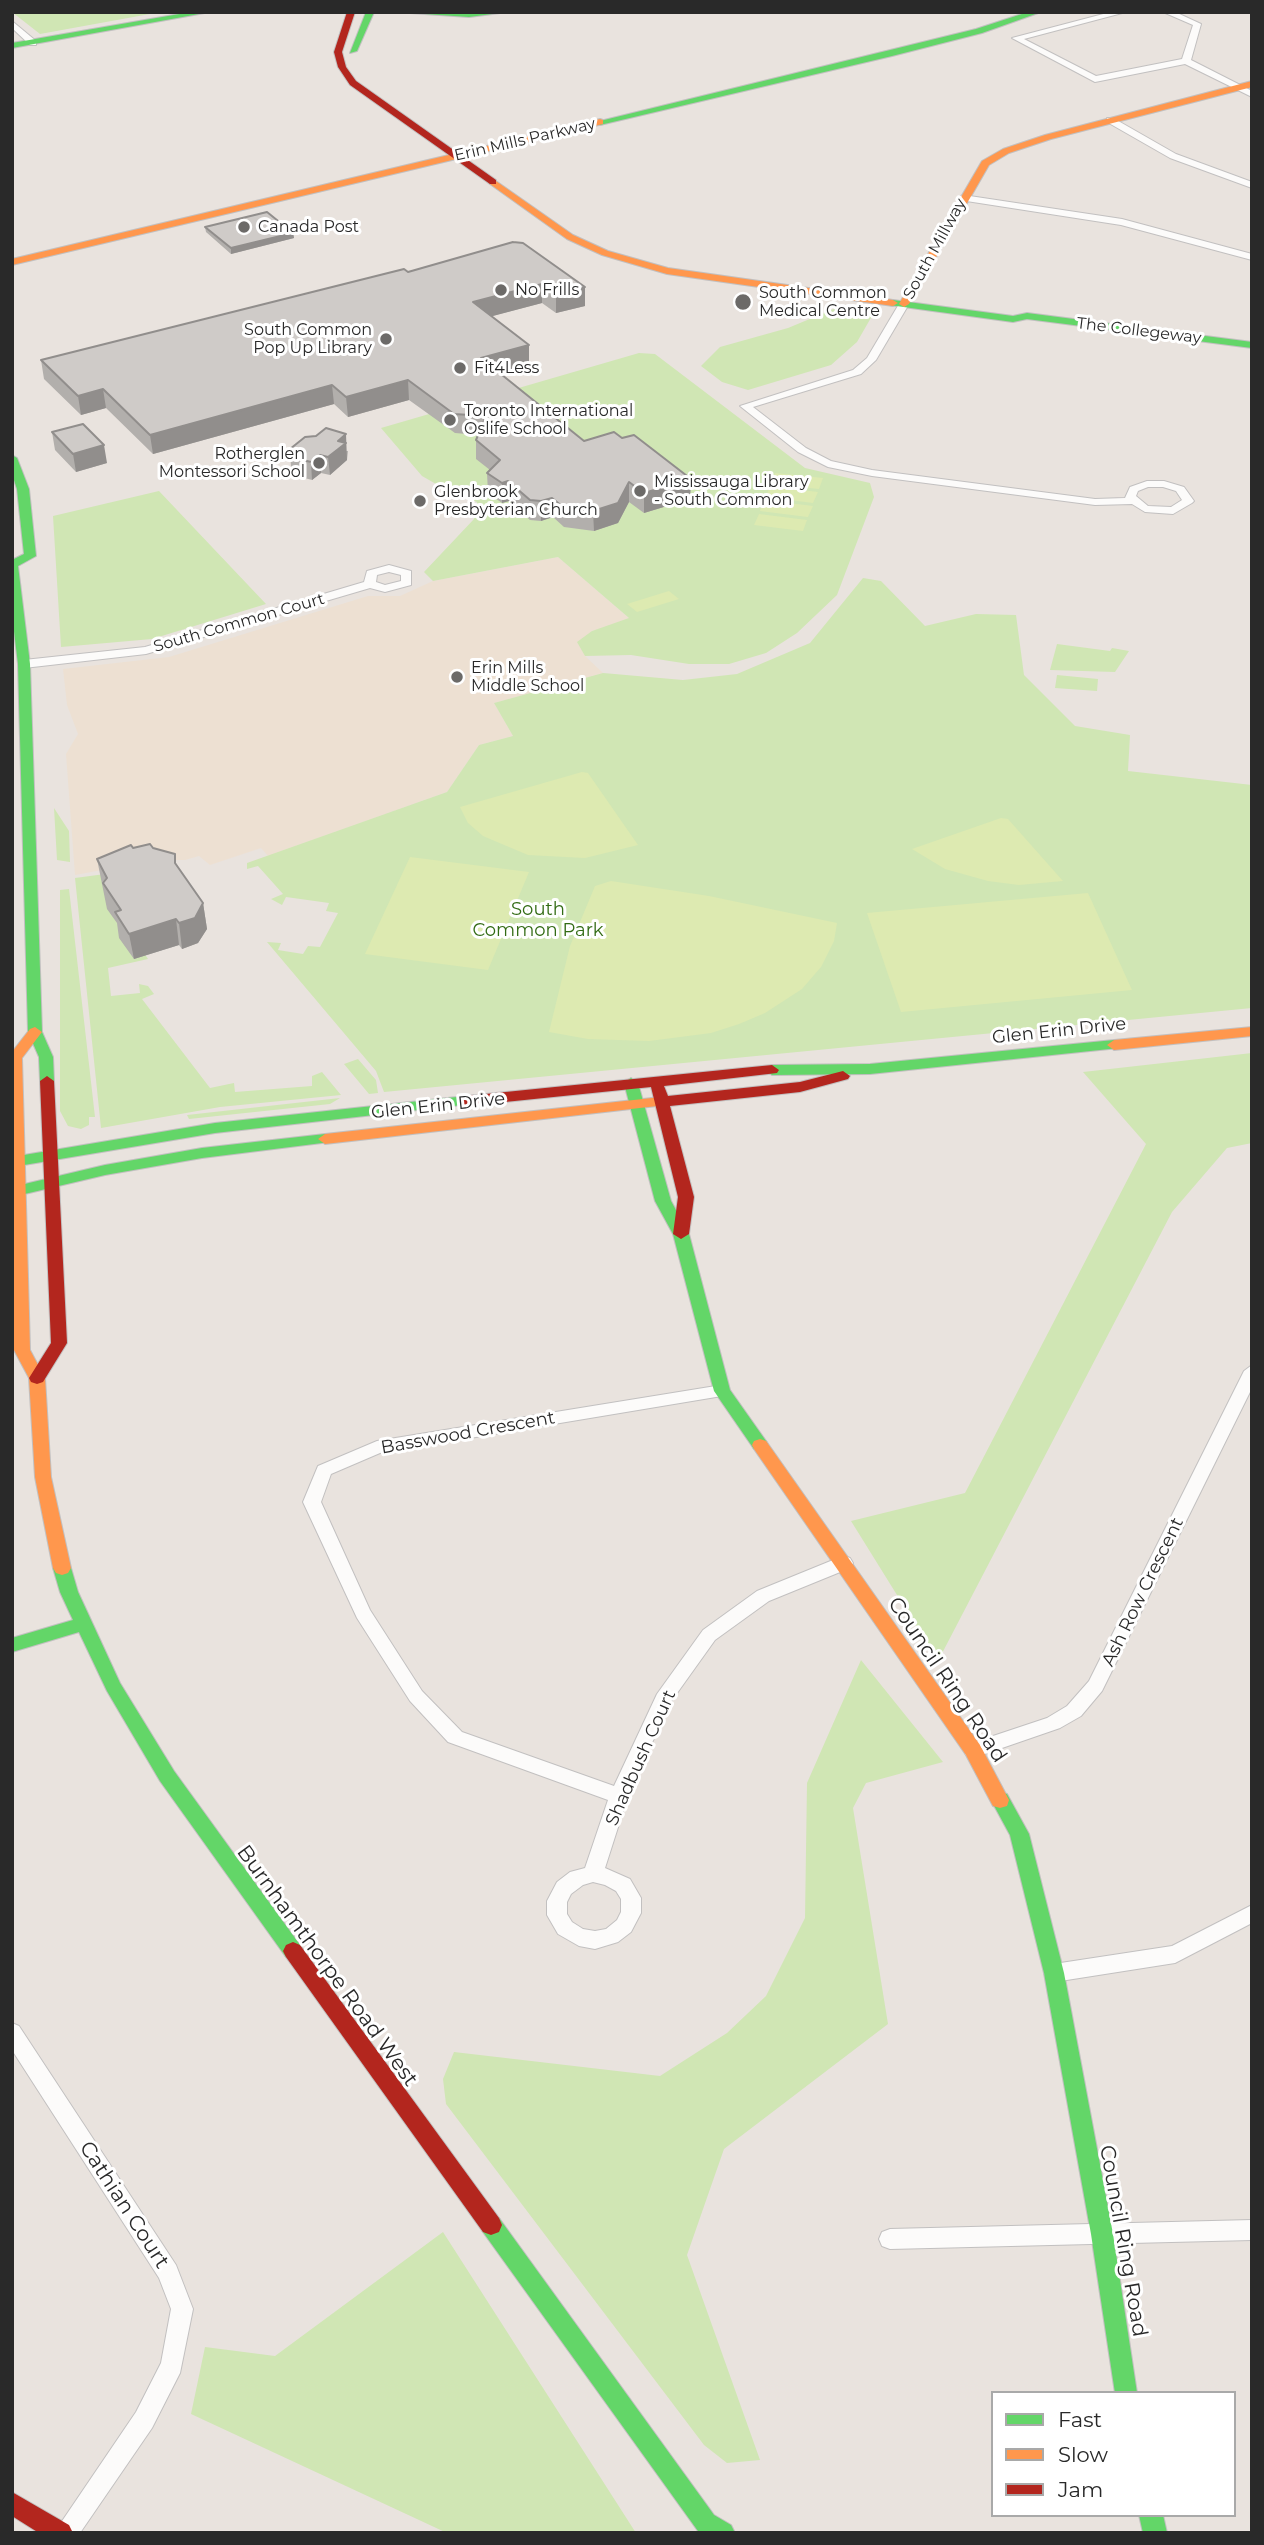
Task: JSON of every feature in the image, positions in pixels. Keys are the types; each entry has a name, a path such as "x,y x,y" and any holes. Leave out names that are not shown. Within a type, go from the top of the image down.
{"street":[{"path":"12,46 206,12"},
{"name":"The Collegeway","path":"351,12 338,51 348,77 366,94 456,150"},
{"name":"The Collegeway","path":"370,12 354,44 355,64 362,76 570,237 633,262 716,279 1017,310 1027,316 1252,345"},
{"path":"399,12 482,15 504,12"},
{"name":"Erin Mills Parkway","path":"12,262 1002,12"},
{"name":"Erin Mills Parkway","path":"12,248 917,47 1037,12"},
{"path":"1122,12 1016,38 1095,79 1186,61 1247,88"},
{"path":"1167,12 1197,24 1186,61"},
{"path":"12,23 33,43"},
{"name":"South Millway","path":"1132,501 1081,500 882,475 828,464 802,450 745,406 857,372 871,360 979,168 1006,151 1110,120 1247,88"},
{"path":"1110,120 1173,156 1252,185"},
{"path":"963,198 1122,222 1252,257"},
{"path":"12,458 23,489 30,556 13,563 24,664 35,1032 46,1057 59,1343 37,1378"},
{"path":"1155,483 1180,489 1188,501 1181,509 1165,512 1145,509 1132,501 1130,493 1134,489 1155,483"},
{"name":"South Common Court","path":"24,664 158,648 370,584"},
{"name":"Glen Erin Drive","path":"15,1162 258,1123 631,1083 790,1068 870,1069 1252,1031"},
{"name":"Burnhamthorpe Road West","path":"35,1032 15,1058 15,1191 22,1350 37,1378 43,1477 52,1530 69,1591 113,1686 167,1776 707,2528 723,2533"},
{"name":"Glen Erin Drive","path":"15,1191 105,1170 254,1146 800,1087 870,1069"},
{"name":"Council Ring Road","path":"657,1081 686,1197 681,1234"},
{"name":"Council Ring Road","path":"631,1083 663,1201 681,1234 722,1391 973,1750 1019,1834 1054,1973 1102,2234 1126,2391"},
{"name":"Ash Row Crescent","path":"973,1750 1054,1723 1074,1711 1096,1686 1252,1370"},
{"name":"Basswood Crescent","path":"619,1797 455,1737 416,1696 363,1614 312,1502 324,1470 377,1447 722,1391"},
{"name":"Shadbush Court","path":"593,1874 619,1797 663,1699 709,1635 763,1596 844,1563"},
{"path":"12,1645 85,1623"},
{"path":"1054,1973 1175,1954 1252,1913"},
{"name":"Cathian Court","path":"12,2032 168,2272 182,2309 172,2365 144,2420 66,2533"},
{"path":"890,2239 1252,2230"},
{"path":"12,2503 61,2533"}],"shaded area":[{"path":"558,557 630,619 592,631 585,656 603,673 494,703 513,736 479,745 447,792 268,856 261,848 210,865 199,856 185,860 155,860 75,875 66,754 78,734 67,705 63,669 169,657 368,596 400,596 433,581"}],"green space":[{"path":"12,12 161,12 40,34"},
{"path":"856,305 866,308 872,316 857,342 831,365 748,390 722,382 701,366 720,347 788,328 841,306"},
{"path":"639,353 655,354 805,468 870,483 874,497 837,595 797,633 766,653 729,664 689,664 631,655 585,656 577,642 592,631 629,618 558,557 433,581 424,572 474,519 477,502 450,492 422,476 381,428"},
{"path":"775,473 823,478 819,489 771,484"},
{"path":"770,486 818,492 813,503 766,497"},
{"path":"159,491 266,604 152,639 61,647 53,516"},
{"path":"764,500 813,506 808,517 760,511"},
{"path":"759,514 807,520 803,531 754,525"},
{"name":"South Common Park","path":"863,578 881,581 925,626 976,614 1016,615 1024,675 1075,726 1130,735 1128,771 1252,785 1252,1008 384,1092 376,1071 267,942 281,943 278,950 303,954 308,946 320,947 338,913 326,911 329,903 286,897 282,905 271,899 283,894 258,866 247,869 247,863 447,792 479,745 513,736 494,703 603,673 683,680 737,674 810,643"},
{"path":"669,591 679,599 637,612 627,604"},
{"path":"1057,644 1129,651 1115,672 1050,670"},
{"path":"1057,675 1098,679 1097,691 1055,688"},
{"path":"582,772 588,773 638,845 585,858 528,855 483,836 468,823 460,807"},
{"path":"54,808 69,831 70,862 57,860"},
{"path":"1001,818 1008,819 1063,881 1019,885 988,881 945,869 912,849"},
{"path":"410,857 529,872 488,970 365,954"},
{"path":"105,874 105,894 148,959 108,968 111,996 140,993 139,984 148,986 154,994 142,999 210,1088 234,1083 235,1092 312,1086 312,1076 322,1072 341,1095 220,1107 101,1128 75,878"},
{"path":"611,881 709,896 837,923 834,941 821,967 802,989 765,1013 711,1033 649,1041 588,1039 549,1032 570,946 595,886"},
{"path":"69,889 95,1117 89,1117 89,1125 81,1129 68,1126 60,1111 60,890"},
{"path":"1088,893 1132,990 901,1012 867,913"},
{"path":"1252,1053 1252,1143 1227,1148 1172,1212 938,1661 851,1521 965,1493 1146,1144 1083,1072"},
{"path":"358,1059 376,1080 378,1093 369,1094 344,1064"},
{"path":"340,1098 330,1104 189,1119 187,1115"},
{"path":"861,1660 943,1762 866,1783 853,1808 888,2024 724,2149 687,2255 760,2460 727,2463 704,2445 446,2104 443,2079 454,2052 660,2076 727,2033 766,1996 805,1918 807,1783"},
{"path":"443,2232 636,2533 447,2533 191,2414 205,2347 275,2356"}],"building":[{"path":"267,212 293,233 231,248 205,227"},
{"path":"513,242 523,243 585,287 556,295 542,284 473,302 529,345 481,358 584,441 614,432 622,438 634,435 691,479 644,493 629,482 618,503 593,511 563,507 552,498 530,500 508,481 502,483 487,473 500,460 476,440 486,416 454,414 408,380 346,397 332,385 150,435 103,389 78,396 41,360 404,269 408,272"},
{"path":"83,424 104,445 73,454 52,432"},
{"path":"326,428 346,434 338,441 346,443 328,457 320,455 311,462 295,458 290,449 305,437 316,436"},
{"path":"150,844 153,848 175,854 175,863 203,903 195,918 179,923 176,919 129,934 115,912 121,910 103,883 107,878 97,859 131,845 133,848"}],"traffic: fast":[{"path":"12,46 206,12"},
{"path":"353,51 370,12"},
{"path":"399,12 469,15 504,12"},
{"path":"600,122 892,53 979,31 1037,12"},
{"path":"893,303 1013,319 1027,316 1252,345"},
{"path":"12,458 23,489 30,556 14,564"},
{"path":"12,563 24,664 35,1032 46,1057 47,1081"},
{"path":"772,1070 870,1069 1114,1045"},
{"path":"631,1083 663,1201 681,1234 722,1391 760,1445"},
{"path":"12,1162 215,1128 466,1101"},
{"path":"12,1192 105,1170 202,1153 325,1139"},
{"path":"62,1568 69,1592 113,1686 167,1776 293,1951"},
{"path":"12,1645 85,1623"},
{"path":"1000,1800 1019,1834 1054,1973 1102,2234 1126,2391"},
{"path":"491,2225 706,2523 723,2533"},
{"path":"1151,2517 1155,2533"}],"traffic: slow":[{"path":"904,304 985,163 1006,151 1048,137 1252,84"},
{"path":"12,262 600,122"},
{"path":"493,182 570,237 605,253 667,271 893,303"},
{"path":"1114,1045 1252,1031"},
{"path":"35,1032 15,1058 22,1350 37,1378 43,1477 62,1568"},
{"path":"325,1139 661,1102"},
{"path":"760,1445 973,1750 1000,1800"}],"traffic: jam":[{"path":"351,12 338,52 342,67 353,83 493,182"},
{"path":"466,1101 772,1070"},
{"path":"661,1102 800,1087 843,1076"},
{"path":"37,1378 59,1343 47,1081"},
{"path":"658,1087 686,1197 681,1234"},
{"path":"293,1951 491,2225"},
{"path":"12,2503 61,2533"}],"place":[{"name":"Canada Post","path":"244,227"},
{"name":"No Frills","path":"501,290"},
{"name":"South Common Medical Centre","path":"743,302"},
{"name":"South Common Pop Up Library","path":"386,339"},
{"name":"Fit4Less","path":"460,368"},
{"name":"Toronto International Oslife School","path":"450,420"},
{"name":"Rotherglen Montessori School","path":"319,463"},
{"name":"Mississauga Library - South Common","path":"640,491"},
{"name":"Glenbrook Presbyterian Church","path":"420,501"},
{"name":"Erin Mills Middle School","path":"457,677"}]}
